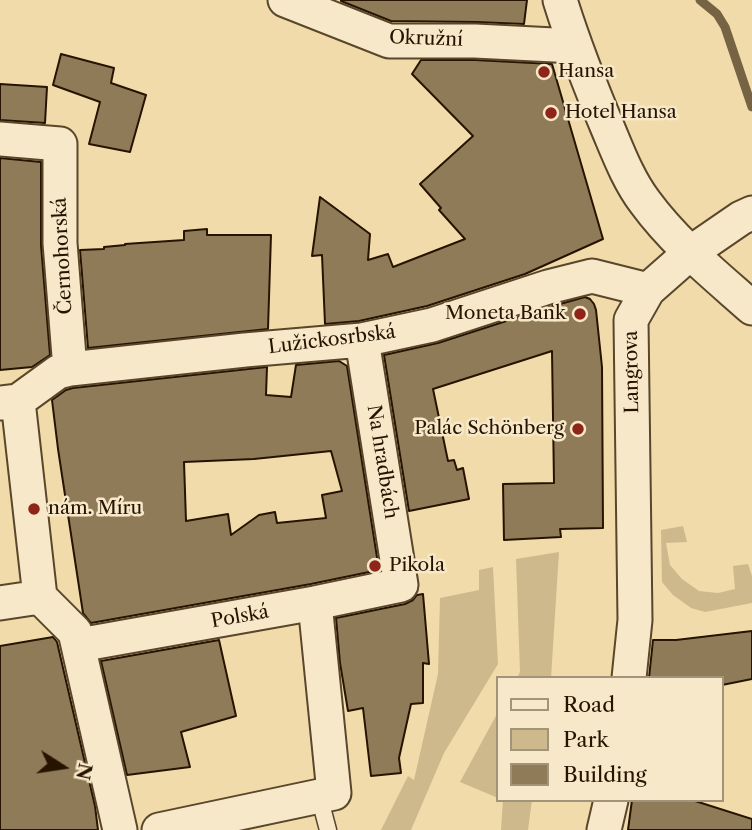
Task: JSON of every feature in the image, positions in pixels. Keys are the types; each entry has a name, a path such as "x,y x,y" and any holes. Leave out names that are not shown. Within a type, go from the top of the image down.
{"street":[{"name":"Okružní","path":"285,0 389,41 475,41 574,47"},
{"path":"560,0 574,47 629,177 663,225 752,308"},
{"name":"Černohorská","path":"0,139 60,144 60,243 70,369"},
{"name":"Langrova","path":"629,676 635,620 631,320 648,290 691,253 752,213"},
{"name":"Lužickosrbská","path":"9,402 58,372 70,369 244,349 362,340 432,325 548,287 592,276 648,290"},
{"name":"Na hradbách","path":"362,340 401,585"},
{"path":"9,402 40,597 75,632 120,830"},
{"name":"Polská","path":"79,645 401,585"},
{"path":"0,603 40,597"},
{"path":"159,830 334,793 314,603"},
{"path":"604,830 611,802"}],"lane":[{"path":"319,796 328,830"}],"green space":[{"path":"683,526 687,542 666,543 670,565 682,579 699,591 718,593 735,589 733,566 748,564 752,576 752,603 705,612 691,608 673,595 662,582 661,530"},
{"path":"559,552 551,676 518,676 516,559"},
{"path":"493,567 498,664 444,753 411,830 381,830 408,776 414,780 438,674 440,598 479,590 479,570"},
{"path":"496,716 496,797 460,782"},
{"path":"503,802 532,802 528,830 501,830"}],"building":[{"path":"341,0 527,0 524,24 391,21"},
{"path":"61,54 114,68 111,83 146,95 130,152 89,144 100,102 53,85"},
{"path":"421,60 552,64 603,239 525,274 427,306 359,321 325,324 322,255 312,256 320,197 370,234 368,260 388,254 393,267 465,239 420,184 473,136 412,74"},
{"path":"0,84 47,87 45,123 0,120"},
{"path":"0,158 41,162 41,245 50,355 32,367 0,370"},
{"path":"207,229 207,235 271,235 268,329 88,348 80,250 184,240 184,231"},
{"path":"585,297 590,299 596,310 602,367 603,528 560,529 561,537 504,540 503,484 554,483 552,351 433,389 448,461 454,460 457,470 463,468 469,499 409,511 384,355 438,343"},
{"path":"339,361 347,366 379,570 91,623 83,613 52,400 73,388 267,367 266,395 291,397 296,365","holes":["331,451 342,491 322,495 326,518 277,523 275,512 259,515 231,535 228,514 186,521 184,462 254,459"]},
{"path":"423,594 429,664 423,663 423,703 411,704 399,758 401,773 371,776 363,708 348,711 336,618 405,604"},
{"path":"752,631 752,679 724,685 724,676 649,676 653,640"},
{"path":"53,637 57,642 95,806 98,830 0,830 0,646"},
{"path":"219,640 236,716 181,732 190,767 127,775 101,661"},
{"path":"632,802 698,802 752,819 752,830 628,830"}],"waterway":[{"path":"700,0 717,14 725,27 752,107"}],"place":[{"name":"Hansa","path":"544,72"},
{"name":"Hotel Hansa","path":"551,113"},
{"name":"Moneta Bank","path":"580,314"},
{"name":"Palác Schönberg","path":"578,429"},
{"name":"nám. Míru","path":"34,509"},
{"name":"Pikola","path":"375,566"}]}
